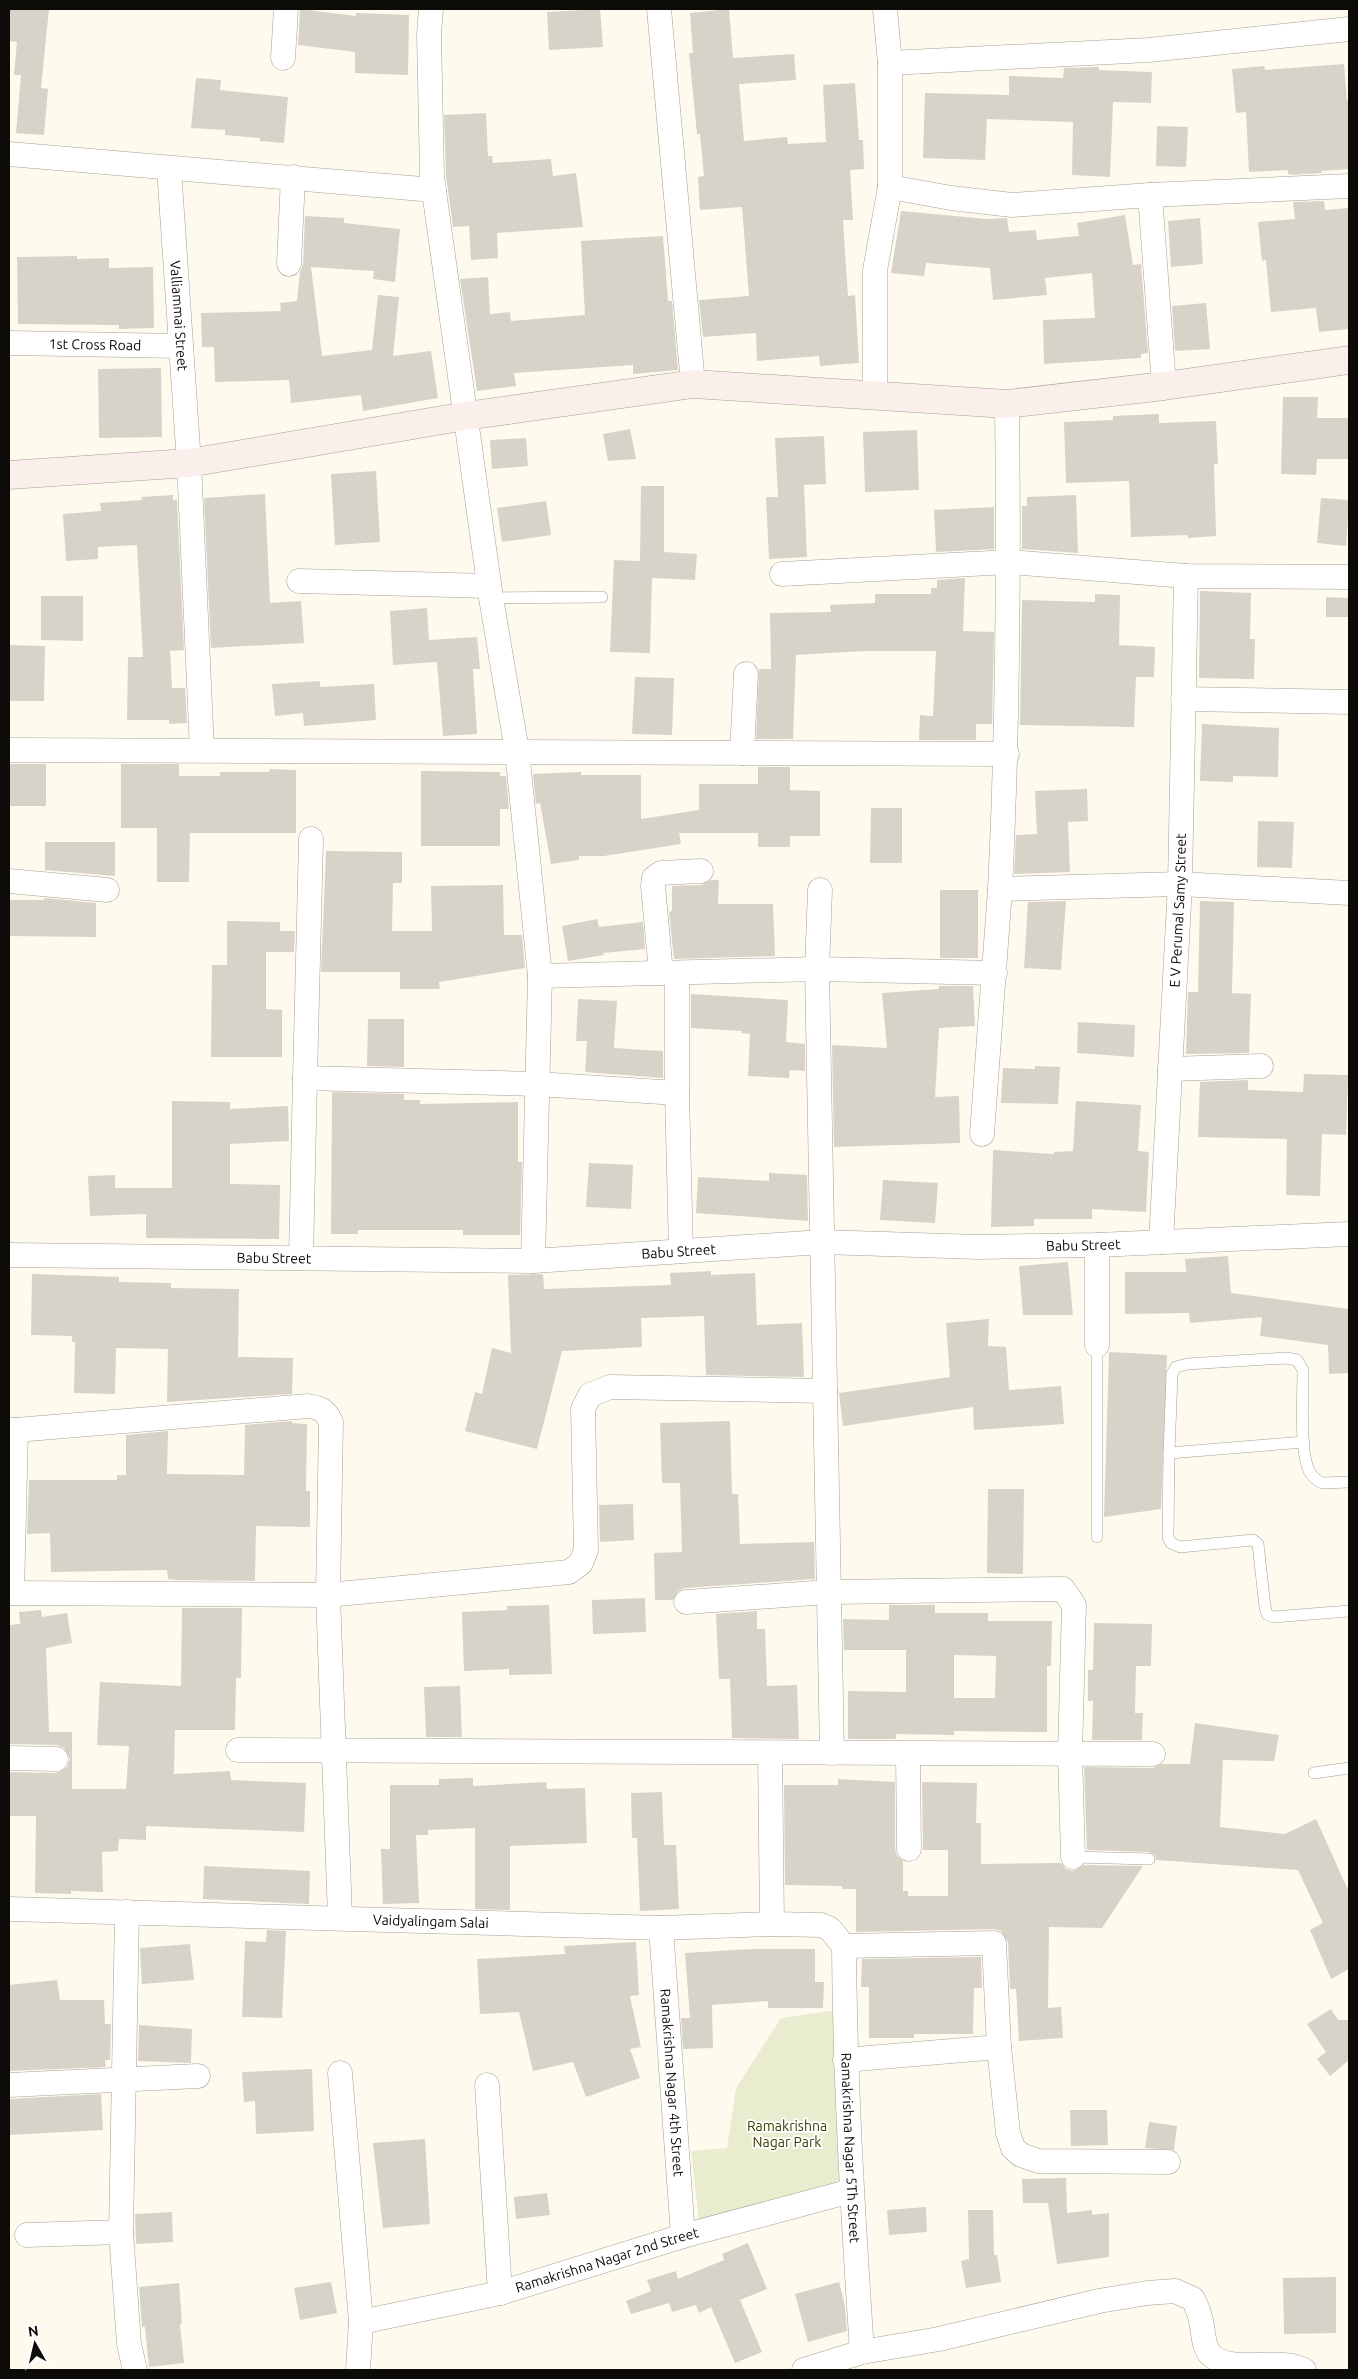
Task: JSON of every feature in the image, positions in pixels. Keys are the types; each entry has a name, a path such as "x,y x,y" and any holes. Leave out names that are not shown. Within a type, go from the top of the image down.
{"street":[{"path":"283,58 286,9"},
{"path":"431,9 429,44 434,190 490,592 517,751 540,976 533,1261"},
{"path":"659,9 693,384"},
{"path":"875,394 875,270 890,187 890,63 885,9"},
{"path":"890,63 1149,50 1349,29"},
{"path":"9,154 434,190"},
{"name":"Valliammai Street","path":"169,168 189,463 202,750"},
{"path":"289,264 293,177"},
{"path":"890,187 951,198 1012,205 1150,195 1349,186"},
{"path":"1150,195 1164,386"},
{"name":"1st Cross Road","path":"9,343 181,346"},
{"path":"9,475 189,463 466,416 693,384 875,394 1007,404 1164,386 1349,360"},
{"path":"982,1134 995,973 1007,754 1009,562 1007,404"},
{"path":"782,574 1009,562 1186,576 1349,577"},
{"name":"E V Perumal Samy Street","path":"1161,1242 1180,884 1186,576"},
{"path":"299,581 490,592"},
{"path":"742,753 746,674"},
{"path":"1183,699 1349,702"},
{"path":"9,750 1007,754"},
{"path":"301,1258 311,839"},
{"path":"681,1251 677,1093 669,973 653,886 654,878 660,873 701,872"},
{"path":"9,881 108,890"},
{"path":"1000,889 1180,884 1349,893"},
{"path":"820,890 817,969 832,1753"},
{"path":"540,976 817,969 995,973"},
{"path":"1170,1069 1261,1066"},
{"path":"305,1078 537,1084 677,1093"},
{"name":"Babu Street","path":"9,1255 533,1261 822,1242 979,1247 1097,1245 1349,1234"},
{"path":"1097,1245 1097,1345"},
{"path":"340,1917 328,1595 331,1422 320,1408 308,1406 12,1430 10,1593 328,1595 569,1572 581,1563 586,1550 582,1409 590,1395 598,1390 610,1387 825,1391"},
{"path":"686,1602 829,1592 1063,1589 1074,1605 1070,1754 1074,1857"},
{"path":"238,1750 335,1752 1153,1754"},
{"path":"770,1753 772,1924"},
{"path":"908,1754 909,1849"},
{"path":"9,1758 56,1759"},
{"name":"Vaidyalingam Salai","path":"9,1909 340,1917 661,1928 772,1924 821,1925 830,1929 844,1946"},
{"path":"127,1912 120,2232 129,2344 135,2370"},
{"name":"Ramakrishna Nagar 4th Street","path":"661,1928 683,2236"},
{"path":"844,1946 994,1943 999,2047 1008,2133 1013,2148 1021,2155 1038,2161 1168,2162"},
{"name":"Ramakrishna Nagar 5Th Street","path":"844,1946 844,2060 862,2352"},
{"path":"844,2060 999,2047"},
{"path":"340,2073 361,2322 358,2370"},
{"path":"9,2085 122,2078 198,2076"},
{"path":"487,2085 500,2292"},
{"name":"Ramakrishna Nagar 2nd Street","path":"361,2322 500,2292 683,2236 851,2191"},
{"path":"27,2235 120,2232"},
{"path":"804,2370 862,2352 939,2339 1099,2301 1147,2293 1175,2291 1193,2299 1200,2317 1205,2345 1210,2355 1222,2362 1238,2365 1284,2364 1304,2370"}],"lane":[{"path":"490,592 602,597"},
{"path":"1097,1345 1097,1537"},
{"path":"1349,1482 1322,1483 1315,1479 1306,1464 1303,1370 1297,1360 1286,1358 1182,1364 1176,1367 1172,1374 1169,1453 1167,1530 1171,1543 1180,1547 1253,1540 1258,1544 1265,1607 1267,1614 1272,1617 1349,1612"},
{"path":"1169,1453 1304,1442"},
{"path":"1314,1773 1349,1768"},
{"path":"1074,1857 1149,1859"}],"green space":[{"name":"Ramakrishna Nagar Park","path":"838,2010 846,2179 699,2222 691,2151 727,2148 736,2088 781,2018"}],"building":[{"path":"9,9 49,9 41,88 48,89 44,135 16,133 21,75 14,75 17,42 9,41"},
{"path":"300,9 356,16 356,13 409,15 408,75 355,73 355,52 298,45"},
{"path":"600,9 603,47 549,50 547,12"},
{"path":"729,9 733,58 794,54 796,80 739,84 744,141 787,137 788,144 826,142 823,85 855,83 859,140 863,140 864,169 850,170 853,220 843,220 848,296 855,295 859,363 820,366 819,356 757,361 756,333 703,337 699,300 749,296 742,207 700,210 698,177 704,176 700,134 697,134 689,53 693,53 690,13"},
{"path":"1344,64 1347,101 1349,101 1349,169 1291,175 1288,174 1288,170 1249,172 1246,112 1236,113 1232,69 1264,66 1265,70"},
{"path":"1099,67 1099,70 1152,72 1151,103 1113,102 1110,177 1072,175 1073,122 987,119 985,160 923,158 925,93 1009,95 1009,76 1063,78 1064,68"},
{"path":"196,78 221,80 220,90 288,97 284,143 260,141 260,138 225,135 225,130 191,128"},
{"path":"486,113 488,156 492,156 493,163 551,159 553,176 576,173 583,227 497,233 498,258 471,260 469,226 453,227 446,176 444,115"},
{"path":"1157,126 1188,127 1186,167 1156,166"},
{"path":"1324,201 1325,210 1349,208 1349,329 1319,332 1316,308 1271,312 1266,260 1262,261 1258,222 1295,219 1293,202"},
{"path":"901,211 987,219 1007,218 1009,232 1036,230 1037,240 1079,236 1077,223 1125,215 1133,265 1141,264 1148,353 1141,354 1141,358 1044,364 1043,320 1095,318 1092,273 1045,278 1047,295 993,300 990,268 926,263 924,276 891,273"},
{"path":"305,216 344,218 344,223 400,229 395,282 373,279 374,271 311,267 322,356 372,350 378,295 399,297 393,356 431,351 438,398 363,411 361,395 291,403 289,380 215,382 214,347 202,347 201,313 281,311 280,303 297,301 300,272 303,265"},
{"path":"1200,218 1203,264 1171,267 1168,221"},
{"path":"663,236 668,301 672,301 678,370 633,374 633,365 514,373 516,386 477,391 460,279 488,277 490,314 510,312 511,321 585,315 581,241"},
{"path":"77,256 77,259 109,258 109,268 153,267 154,328 119,329 119,325 18,324 17,257"},
{"path":"1206,303 1210,349 1175,351 1172,306"},
{"path":"161,368 162,437 99,438 98,369"},
{"path":"1283,397 1318,397 1317,418 1349,418 1349,459 1317,459 1316,475 1281,474"},
{"path":"1159,414 1159,423 1216,421 1218,464 1214,464 1216,536 1188,538 1187,535 1131,537 1129,481 1066,483 1064,422 1113,420 1113,416"},
{"path":"630,429 636,459 608,461 603,434"},
{"path":"917,430 919,490 865,492 863,432"},
{"path":"824,436 826,484 804,485 807,557 769,559 766,497 778,497 775,438"},
{"path":"526,438 528,466 492,469 490,440"},
{"path":"376,471 380,542 335,545 331,474"},
{"path":"641,486 664,486 664,552 697,554 695,580 652,578 650,653 610,652 614,560 640,561"},
{"path":"265,494 270,603 301,601 304,643 211,648 204,498"},
{"path":"173,495 173,500 177,500 184,650 170,651 172,688 185,688 187,723 169,724 169,720 127,720 128,657 143,657 137,545 98,547 98,559 66,561 63,514 101,511 100,503 142,500 141,497"},
{"path":"1076,495 1078,553 1022,549 1022,506 1027,506 1027,497"},
{"path":"1321,498 1349,500 1346,546 1317,543"},
{"path":"546,501 551,535 502,542 497,508"},
{"path":"994,507 994,549 936,552 934,510"},
{"path":"965,578 963,631 994,632 992,724 976,724 976,740 919,740 920,715 933,716 936,651 864,651 796,655 793,739 756,739 759,669 771,669 770,613 831,612 830,605 875,603 875,594 931,594 931,588 937,588 937,580"},
{"path":"1200,591 1251,593 1250,639 1255,639 1254,679 1199,678"},
{"path":"1095,594 1120,595 1119,645 1155,647 1154,677 1136,677 1134,727 1020,725 1022,600 1095,602"},
{"path":"41,596 83,596 83,641 41,640"},
{"path":"1326,597 1349,598 1349,617 1326,617"},
{"path":"427,608 429,640 477,637 480,669 473,669 477,734 443,736 437,662 393,665 390,611"},
{"path":"9,645 45,646 44,701 9,701"},
{"path":"635,677 674,678 672,735 632,734"},
{"path":"320,681 320,687 374,684 376,720 304,726 303,713 275,716 272,684"},
{"path":"1202,724 1279,728 1278,777 1233,776 1233,782 1200,781"},
{"path":"9,764 46,764 46,806 9,806"},
{"path":"121,764 179,764 179,776 220,776 220,772 269,772 270,769 296,770 296,833 190,833 189,882 157,882 157,828 121,828"},
{"path":"758,767 790,767 790,790 820,791 820,836 790,836 790,847 758,847 758,833 679,833 681,844 604,856 579,856 579,860 551,864 540,803 536,804 533,774 581,772 581,775 641,775 641,819 699,810 699,784 758,784"},
{"path":"421,771 500,772 500,776 506,776 509,809 500,809 500,846 421,846"},
{"path":"1087,789 1088,821 1068,822 1070,872 1014,874 1016,835 1037,834 1035,791"},
{"path":"871,808 902,808 902,863 870,863"},
{"path":"1258,821 1294,822 1292,868 1257,867"},
{"path":"45,842 115,842 115,876 45,870"},
{"path":"326,851 402,852 402,883 393,883 392,931 432,931 431,886 503,885 504,935 522,935 525,968 439,982 440,989 400,989 400,972 321,972"},
{"path":"711,880 719,880 718,904 773,904 775,956 674,959 669,912 672,911 672,886 702,885"},
{"path":"940,890 978,890 978,958 940,958"},
{"path":"44,898 96,903 96,937 9,936 9,900 44,900"},
{"path":"1066,901 1061,970 1024,968 1028,902"},
{"path":"1200,901 1234,902 1232,993 1251,994 1249,1053 1186,1054 1188,992 1198,992"},
{"path":"597,919 599,927 643,922 645,949 603,953 604,955 568,961 562,926"},
{"path":"227,921 280,922 280,931 295,931 294,952 266,952 266,1009 282,1010 282,1057 211,1057 212,965 227,965"},
{"path":"939,986 973,986 975,1026 939,1028 935,1097 959,1096 960,1143 834,1147 832,1045 887,1048 882,993 939,989"},
{"path":"691,994 788,1000 786,1042 805,1044 805,1071 790,1070 789,1078 748,1076 750,1034 741,1033 742,1031 691,1028"},
{"path":"578,999 617,1001 614,1048 663,1051 663,1078 585,1072 587,1041 576,1041"},
{"path":"368,1019 404,1019 404,1067 367,1066"},
{"path":"1078,1022 1135,1025 1134,1057 1077,1053"},
{"path":"1035,1066 1060,1067 1058,1104 1001,1103 1003,1068 1035,1069"},
{"path":"1304,1074 1348,1075 1346,1135 1322,1134 1320,1196 1286,1195 1287,1139 1198,1137 1200,1082 1248,1080 1248,1090 1303,1092"},
{"path":"332,1092 404,1094 404,1100 420,1100 420,1104 518,1102 518,1162 522,1162 520,1235 463,1235 463,1230 358,1230 358,1234 331,1234"},
{"path":"172,1101 230,1102 230,1109 288,1106 289,1141 230,1144 230,1184 280,1185 279,1239 146,1238 146,1214 90,1216 88,1176 115,1175 115,1188 172,1188"},
{"path":"1076,1101 1141,1105 1138,1151 1149,1152 1146,1212 1092,1209 1092,1219 1034,1219 1034,1226 991,1227 993,1150 1054,1154 1054,1152 1073,1151"},
{"path":"589,1163 633,1165 631,1209 586,1207"},
{"path":"769,1173 807,1175 808,1221 696,1213 698,1177 769,1181"},
{"path":"883,1180 938,1183 935,1223 880,1220"},
{"path":"1228,1256 1231,1293 1349,1309 1349,1373 1329,1374 1328,1345 1260,1336 1262,1317 1190,1323 1189,1313 1125,1314 1125,1272 1186,1272 1185,1259"},
{"path":"1068,1262 1073,1315 1023,1315 1019,1266"},
{"path":"711,1271 711,1275 755,1273 757,1325 802,1323 804,1377 706,1375 704,1316 641,1318 642,1347 562,1351 537,1449 465,1431 475,1392 482,1394 492,1348 511,1353 508,1275 543,1274 544,1289 671,1285 670,1273"},
{"path":"32,1274 119,1277 119,1282 171,1283 171,1288 239,1289 238,1357 293,1358 292,1394 167,1402 168,1349 116,1348 115,1394 74,1393 75,1342 72,1342 72,1336 31,1335"},
{"path":"989,1319 988,1346 1006,1347 1009,1390 1061,1386 1064,1424 974,1430 973,1407 843,1426 839,1393 950,1377 946,1323"},
{"path":"1109,1352 1167,1355 1161,1509 1104,1517"},
{"path":"292,1421 292,1423 307,1424 306,1491 310,1491 310,1527 256,1526 255,1581 168,1579 167,1570 51,1572 50,1533 27,1534 29,1480 117,1480 117,1475 126,1475 126,1435 168,1431 167,1474 244,1475 245,1425"},
{"path":"730,1421 732,1494 738,1494 740,1544 814,1542 815,1579 685,1588 678,1591 673,1600 655,1600 654,1553 682,1552 680,1483 662,1483 660,1423"},
{"path":"988,1489 1024,1489 1023,1574 987,1573"},
{"path":"633,1504 634,1540 600,1542 599,1505"},
{"path":"645,1598 646,1632 593,1634 592,1600"},
{"path":"549,1605 552,1674 509,1675 509,1669 464,1671 462,1612 507,1610 507,1606"},
{"path":"889,1605 935,1605 935,1613 988,1613 988,1621 1052,1621 1051,1666 1047,1666 1047,1732 954,1731 954,1735 896,1734 896,1739 848,1739 848,1691 906,1692 906,1650 844,1650 843,1619 889,1620","holes":["954,1655 996,1656 995,1698 954,1698"]},
{"path":"182,1608 242,1608 241,1678 236,1678 235,1730 175,1730 174,1774 230,1771 231,1780 306,1783 304,1832 146,1826 146,1840 119,1839 118,1851 102,1852 103,1892 71,1891 71,1894 35,1893 36,1816 9,1816 9,1772 56,1773 67,1767 70,1759 64,1748 57,1745 9,1744 9,1625 20,1624 19,1612 41,1610 42,1617 67,1613 72,1643 46,1648 49,1732 72,1732 72,1789 126,1789 129,1746 97,1745 100,1682 181,1686"},
{"path":"757,1611 757,1629 765,1629 767,1686 797,1685 799,1739 732,1738 730,1679 719,1679 716,1614"},
{"path":"1094,1623 1152,1624 1151,1666 1136,1666 1135,1713 1143,1713 1142,1740 1092,1740 1093,1701 1088,1701 1088,1670 1093,1670"},
{"path":"460,1686 462,1737 426,1737 424,1687"},
{"path":"1195,1723 1279,1735 1274,1761 1223,1760 1220,1827 1285,1834 1316,1819 1349,1892 1349,1969 1331,1979 1310,1930 1323,1923 1298,1870 1156,1860 1155,1855 1149,1852 1087,1850 1084,1767 1153,1768 1162,1764 1190,1764"},
{"path":"473,1778 473,1786 546,1782 547,1789 585,1788 587,1843 510,1846 510,1910 475,1909 475,1828 428,1830 428,1835 416,1835 419,1903 383,1904 381,1849 390,1849 390,1785 439,1785 439,1779"},
{"path":"838,1779 895,1782 895,1849 897,1856 903,1861 903,1891 908,1891 908,1896 948,1896 948,1850 923,1850 922,1782 977,1783 976,1823 981,1823 981,1864 1061,1863 1066,1869 1073,1871 1084,1865 1143,1866 1102,1928 1049,1927 1048,2008 1061,2007 1063,2038 1019,2041 1016,1989 1010,1989 1008,1942 1001,1931 994,1929 856,1932 856,1889 842,1889 842,1886 785,1885 784,1785 838,1785"},
{"path":"662,1792 664,1845 676,1845 679,1909 640,1911 637,1838 632,1838 631,1793"},
{"path":"204,1866 310,1871 309,1904 203,1899"},
{"path":"267,1930 286,1931 282,2018 242,2017 245,1941 266,1942"},
{"path":"636,1942 639,1995 630,1996 641,2047 630,2049 640,2078 586,2097 573,2062 533,2071 519,2012 480,2014 477,1959 565,1954 564,1946"},
{"path":"190,1944 194,1980 142,1984 140,1948"},
{"path":"752,1949 815,1949 815,1982 824,1982 823,2008 768,2008 768,2001 712,2005 713,2048 683,2049 681,2018 690,2018 685,1953"},
{"path":"981,1957 982,1988 974,1988 973,2034 914,2034 914,2038 869,2038 869,1987 861,1987 862,1959"},
{"path":"57,1980 60,2000 104,2000 105,2024 111,2024 110,2060 105,2060 106,2067 9,2071 9,1985"},
{"path":"1331,2009 1338,2020 1349,2020 1349,2060 1330,2076 1317,2059 1326,2052 1307,2024"},
{"path":"139,2025 192,2029 191,2063 138,2061"},
{"path":"312,2069 314,2131 256,2134 255,2101 244,2102 242,2072"},
{"path":"101,2094 103,2130 9,2135 9,2099"},
{"path":"1070,2110 1107,2110 1108,2145 1071,2146"},
{"path":"1149,2122 1177,2126 1174,2150 1145,2148"},
{"path":"425,2139 430,2224 383,2228 373,2143"},
{"path":"1066,2178 1067,2213 1092,2210 1092,2215 1109,2213 1109,2257 1057,2264 1048,2203 1023,2203 1022,2179"},
{"path":"547,2193 550,2215 516,2219 514,2197"},
{"path":"926,2207 927,2232 889,2235 887,2210"},
{"path":"968,2210 993,2210 994,2255 997,2255 1001,2282 966,2288 961,2261 969,2259"},
{"path":"172,2212 173,2242 136,2244 135,2214"},
{"path":"748,2243 767,2289 740,2300 762,2352 735,2363 711,2307 699,2313 696,2305 672,2312 669,2303 631,2314 626,2301 651,2291 647,2280 676,2271 678,2279 724,2260 722,2254"},
{"path":"1336,2277 1336,2333 1284,2334 1283,2278"},
{"path":"331,2282 337,2313 300,2320 294,2288"},
{"path":"839,2282 845,2306 847,2331 808,2342 795,2294"},
{"path":"179,2283 182,2323 180,2324 184,2363 149,2367 145,2327 142,2327 139,2287"}]}
